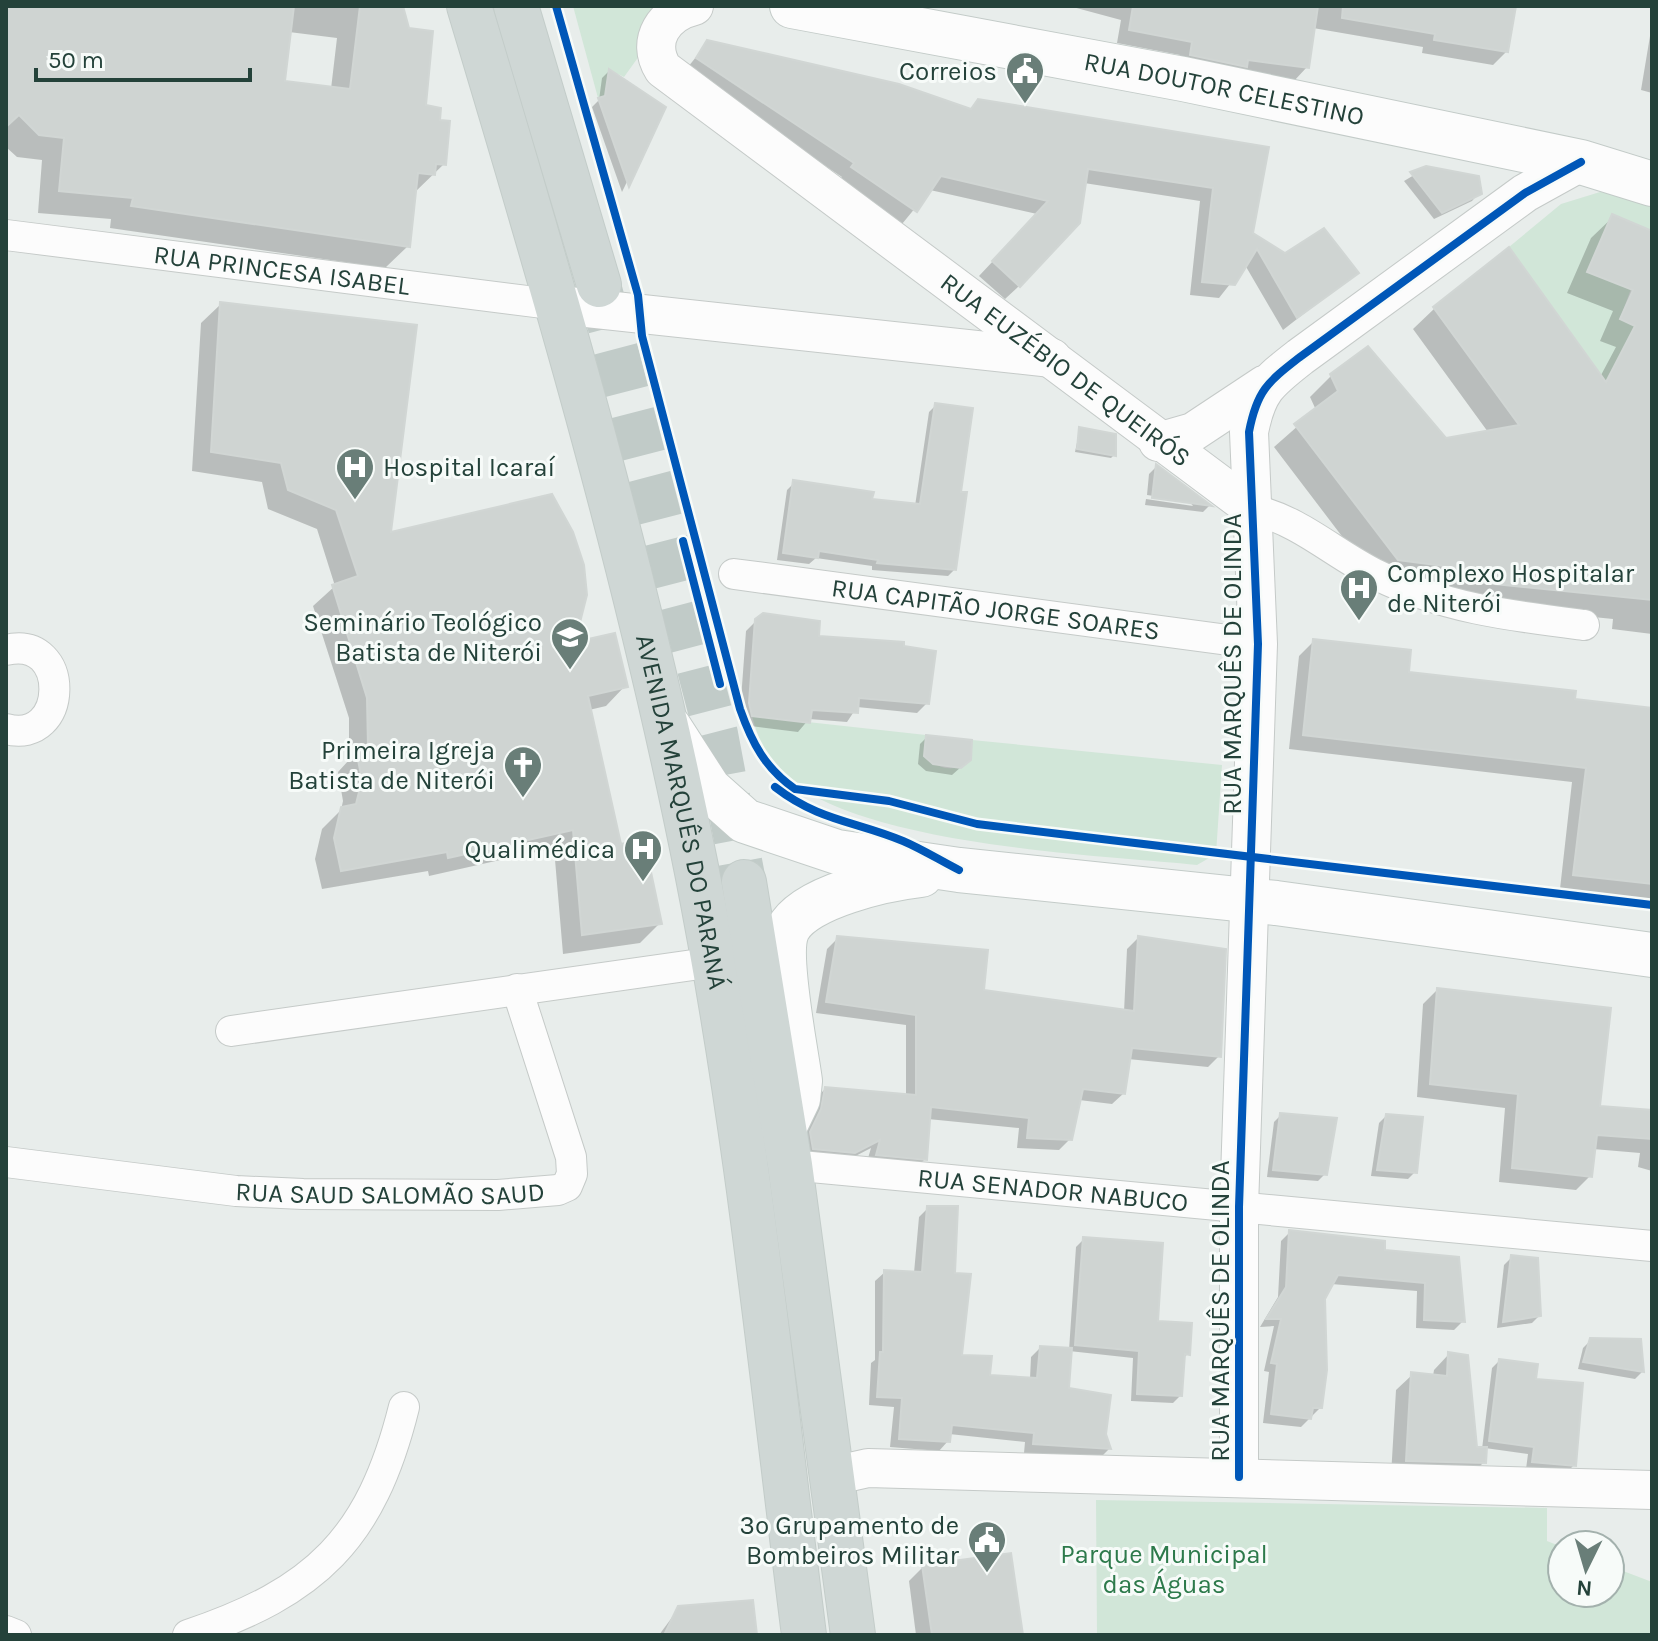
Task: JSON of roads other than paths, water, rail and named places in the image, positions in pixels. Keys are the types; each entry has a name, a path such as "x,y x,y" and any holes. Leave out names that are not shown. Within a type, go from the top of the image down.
{"main road":[{"name":"AVENIDA MARQUÊS DO PARANÁ","path":"469,6 559,305 666,721 714,962 743,1153 804,1635"},
{"name":"RUA DOUTOR CELESTINO","path":"792,6 1183,79 1581,162 1652,184"},
{"path":"519,14 599,285"},
{"path":"666,721 709,789 745,821 837,852 959,870 1250,900 1652,955"},
{"path":"787,1146 800,1081 784,953 788,928 809,908 846,892 895,878 959,870"},
{"path":"744,882 787,1146 853,1635"},
{"path":"784,1480 832,1476"}],"street":[{"name":"RUA EUZÉBIO DE QUEIRÓS","path":"694,6 668,17 662,25 656,45 663,69 1052,358 1158,442 1254,510 1292,522 1374,574 1429,598 1472,609 1584,625"},
{"path":"1158,442 1193,432 1264,385 1525,193 1581,162"},
{"name":"RUA PRINCESA ISABEL","path":"6,235 559,305"},
{"path":"949,347 967,331 972,318 971,297"},
{"path":"559,305 1052,358"},
{"name":"RUA MARQUÊS DE OLINDA","path":"1239,1477 1239,1207 1258,644 1249,432 1253,410 1264,385"},
{"name":"RUA CAPITÃO JORGE SOARES","path":"734,574 1258,644"},
{"path":"6,650 15,648 36,653 51,669 57,690 51,711 35,726 14,732 6,729"},
{"path":"231,1031 714,962"},
{"name":"RUA SAUD SALOMÃO SAUD","path":"6,1162 236,1191 498,1195 558,1190 567,1186 572,1174 571,1157 517,989"},
{"name":"RUA SENADOR NABUCO","path":"787,1146 1239,1207 1652,1246"},
{"path":"188,1635 237,1618 300,1581 336,1551 373,1498 390,1461 404,1407"},
{"path":"832,1476 868,1468 1652,1490"},
{"path":"6,1631 16,1635"}],"tunnel":[{"path":"599,285 716,734 744,882"}],"place":[{"name":"Correios","path":"1025,105"},
{"name":"Hospital Icaraí","path":"355,501"},
{"name":"Complexo Hospitalar de Niterói","path":"1359,622"},
{"name":"Seminário Teológico Batista de Niterói","path":"570,671"},
{"name":"Primeira Igreja Batista de Niterói","path":"523,799"},
{"name":"Qualimédica","path":"643,883"},
{"name":"3º Grupamento de Bombeiros Militar","path":"987,1574"}],"park label":[{"name":"Parque Municipal das Águas","path":"1164,1569"}]}
